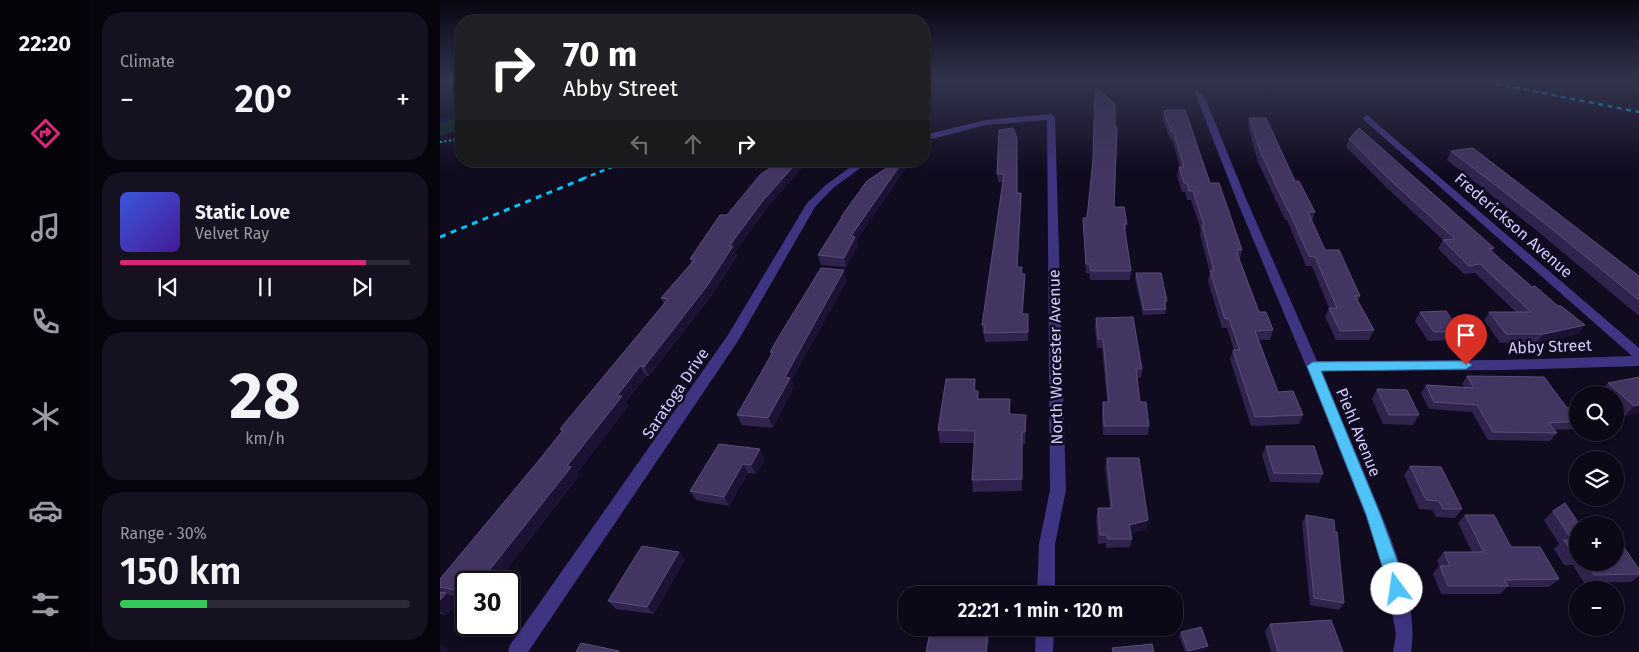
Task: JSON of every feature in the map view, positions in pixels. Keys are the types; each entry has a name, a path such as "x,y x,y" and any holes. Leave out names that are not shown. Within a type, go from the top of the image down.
{"street":[{"name":"Piehl Avenue","path":"1206,110 1373,514 1394,574 1406,634 1402,652"},
{"name":"North Worcester Avenue","path":"930,136 953,129 997,120 1051,117 1058,490 1047,544 1046,586"},
{"name":"Frederickson Avenue","path":"1367,118 1639,355"},
{"name":"Saratoga Drive","path":"517,652 733,338 808,210 819,195 857,167"},
{"name":"Abby Street","path":"1313,366 1504,365 1639,361"},
{"path":"1044,652 1045,636"}],"path":[{"path":"440,142 455,140"}],"green space":[{"path":"455,115 455,131 440,136 440,119"}],"building":[{"path":"1094,110 1115,110 1115,127 1117,127 1114,207 1124,207 1127,224 1124,224 1131,271 1091,271 1090,264 1086,264 1083,218 1087,218 1093,160"},
{"path":"1185,110 1210,183 1219,183 1242,250 1237,250 1238,256 1259,312 1266,312 1273,330 1255,331 1278,392 1293,391 1303,415 1255,417 1233,350 1240,350 1229,319 1225,319 1210,271 1214,271 1202,225 1204,225 1193,191 1189,191 1187,183 1184,183 1179,167 1184,167 1173,131 1171,131 1164,111"},
{"path":"1249,118 1266,118 1295,181 1299,181 1315,212 1308,212 1325,250 1339,250 1360,296 1355,296 1374,330 1340,331 1329,308 1337,308 1315,257 1309,256 1261,153"},
{"path":"1013,128 1017,138 1017,193 1021,193 1017,267 1022,267 1021,274 1025,274 1022,314 1028,314 1028,332 984,333 985,325 982,325 1004,174 997,174 999,130"},
{"path":"1359,128 1494,248 1489,249 1532,287 1535,286 1558,306 1561,306 1585,325 1544,334 1506,334 1489,312 1531,312 1480,264 1469,266 1443,240 1455,239 1389,179 1349,139"},
{"path":"1473,148 1639,276 1639,300 1542,221 1451,151"},
{"path":"771,167 793,167 762,202 729,246 733,246 707,286 644,367 640,366 617,396 622,396 567,466 571,467 489,571 455,571 455,590 440,587 440,579 540,459 563,430 560,429 668,299 661,298 695,259 690,259 720,215 727,215 760,175"},
{"path":"888,167 899,167 851,236 855,237 844,258 818,255 841,217 867,181"},
{"path":"821,268 844,270 785,377 790,378 768,418 737,415 773,352 770,352 778,338"},
{"path":"1136,273 1161,273 1167,301 1164,301 1166,309 1144,310"},
{"path":"1446,311 1460,331 1434,332 1420,312"},
{"path":"1133,317 1142,369 1136,369 1140,402 1146,402 1149,426 1104,426 1103,402 1109,402 1103,339 1098,339 1096,318"},
{"path":"1467,376 1544,377 1567,408 1569,407 1569,422 1549,423 1557,433 1493,432 1477,405 1434,402 1426,385 1474,388"},
{"path":"1639,377 1639,405 1634,406 1624,397 1624,386 1611,386 1608,383"},
{"path":"946,379 975,379 974,391 978,391 977,399 1010,399 1009,414 1026,415 1025,432 1022,432 1022,479 972,480 975,431 938,430"},
{"path":"1377,389 1407,390 1419,415 1389,415"},
{"path":"719,444 760,449 751,465 743,464 724,497 690,491"},
{"path":"1266,446 1314,446 1323,474 1274,473"},
{"path":"1107,458 1139,458 1148,520 1129,525 1132,539 1108,539 1107,535 1100,535 1098,508 1112,508"},
{"path":"1410,466 1441,467 1462,509 1443,509 1439,501 1426,500"},
{"path":"1565,503 1574,516 1569,516 1569,535 1553,511"},
{"path":"1306,515 1334,520 1335,532 1337,532 1344,603 1314,598"},
{"path":"1465,515 1494,515 1511,547 1540,547 1559,579 1505,580 1508,586 1448,586 1440,566 1450,566 1444,552 1484,552"},
{"path":"1564,540 1569,540 1569,548"},
{"path":"642,546 679,552 647,607 608,601"},
{"path":"1624,548 1639,569 1639,574 1594,575 1592,571 1624,571"},
{"path":"440,592 446,593 440,600"},
{"path":"1331,620 1343,652 1278,652 1270,624"},
{"path":"1201,627 1208,646 1188,651 1182,636 1183,632"},
{"path":"929,636 988,636 986,652 926,652"},
{"path":"581,643 619,651 619,652 576,652"},
{"path":"1152,644 1154,652 1113,652 1112,648"}],"waterway":[{"path":"440,121 455,116"}],"railway":[{"path":"1631,110 1639,112"},
{"path":"582,179 612,167"},
{"path":"440,237 585,178"}],"route":[{"path":"1397,589 1394,574 1373,514 1313,366 1466,365"}]}
